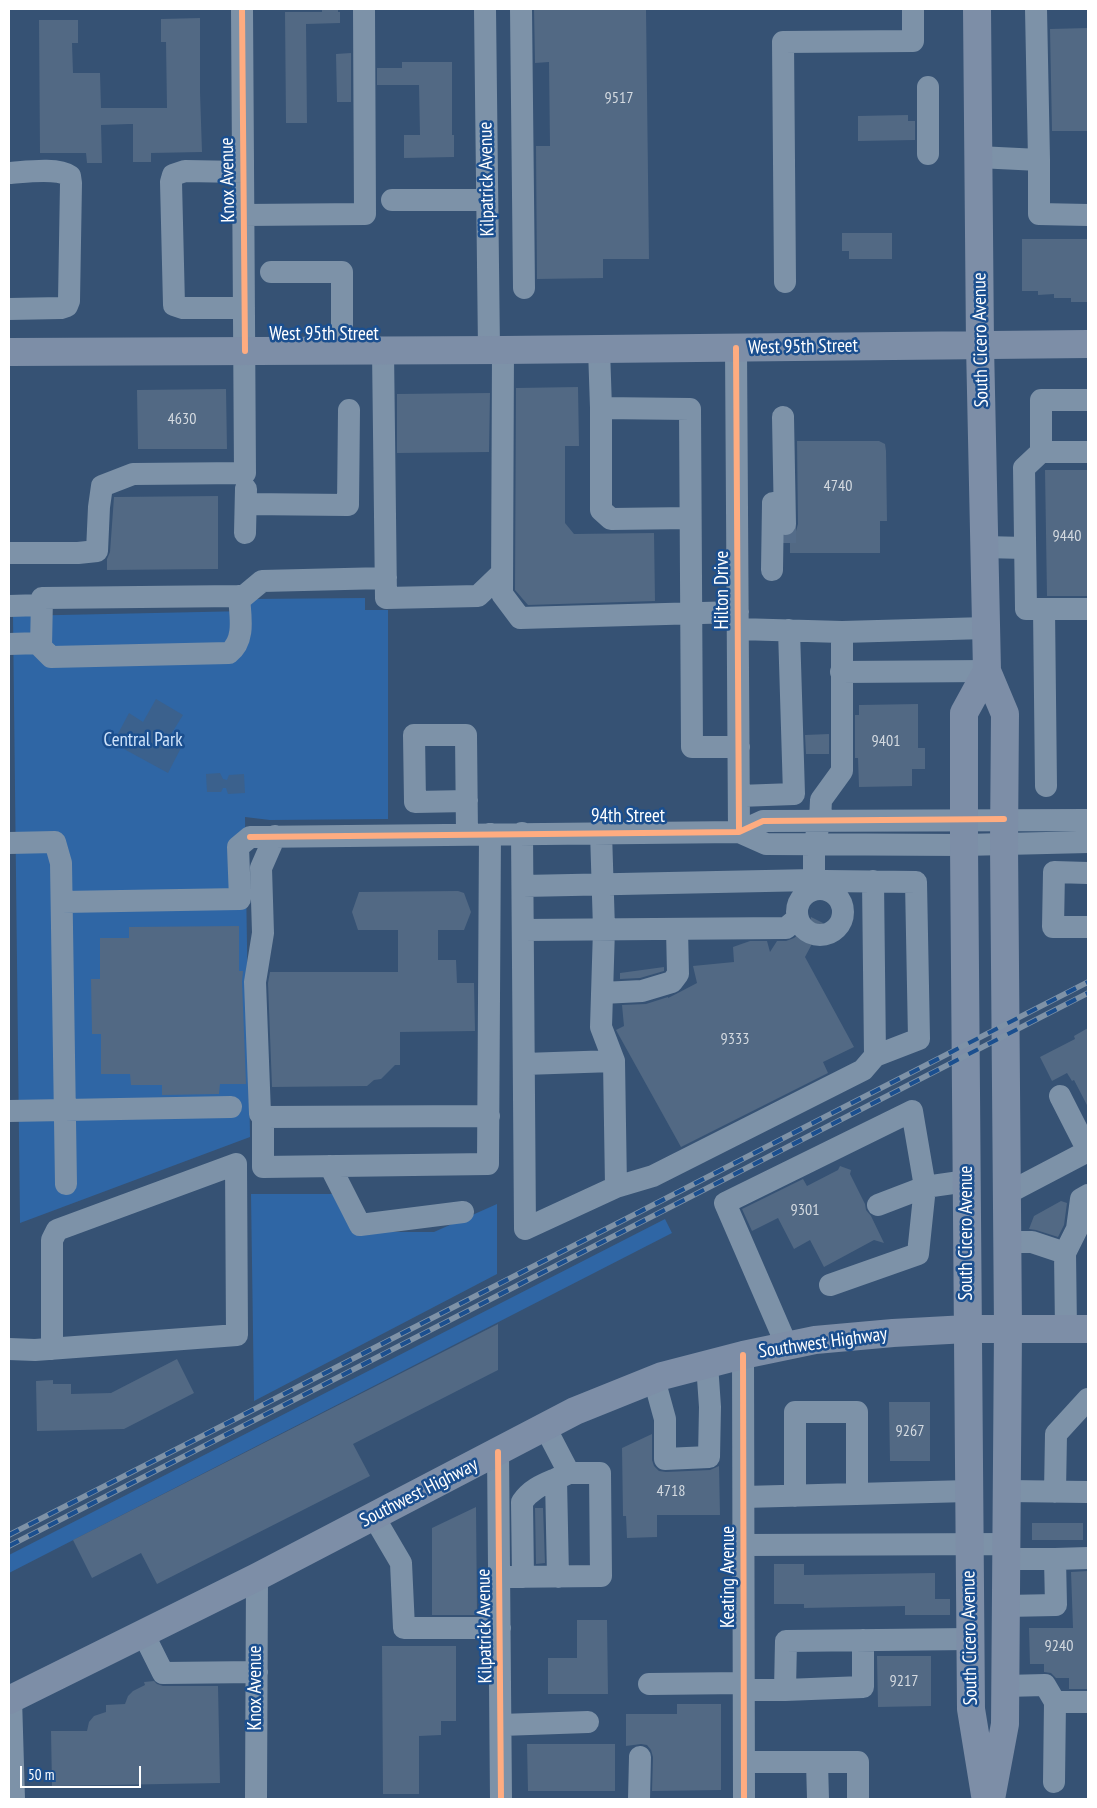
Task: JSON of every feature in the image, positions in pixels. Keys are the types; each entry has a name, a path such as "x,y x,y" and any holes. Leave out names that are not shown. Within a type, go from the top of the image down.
{"main road":[{"name":"South Cicero Avenue","path":"977,9 980,345 986,671 1005,714 1004,832 1008,1329 1005,1724 991,1799"},
{"name":"West 95th Street","path":"9,352 496,350 1088,344"},
{"name":"South Cicero Avenue","path":"986,671 964,713 965,1074 971,1709 986,1799"},
{"name":"Southwest Highway","path":"10,1699 257,1577 575,1411 654,1379 744,1354 815,1340 967,1329 1077,1329"}],"street":[{"name":"Knox Avenue","path":"242,9 246,533"},
{"path":"244,215 365,214 364,9"},
{"name":"Kilpatrick Avenue","path":"485,9 487,200 496,350 502,594 520,618 690,613"},
{"path":"521,9 524,288"},
{"path":"785,282 783,42 913,41 913,9"},
{"path":"1036,9 1039,214 1088,215"},
{"path":"928,87 928,154"},
{"path":"978,157 1038,160"},
{"path":"9,173 56,171 70,176 71,183 69,301 67,306 61,308 9,309"},
{"path":"243,172 184,171 173,174 171,182 174,305 183,308 244,308"},
{"path":"392,200 487,200"},
{"path":"271,272 342,272 342,351"},
{"name":"Hilton Drive","path":"736,348 739,832"},
{"path":"599,349 601,510 611,519 690,518"},
{"path":"382,350 386,598 478,596 502,573"},
{"path":"1041,452 1041,400 1088,400"},
{"path":"601,408 690,409 692,747 739,747"},
{"path":"246,504 348,506 349,410"},
{"path":"783,417 784,466 785,534 779,570 772,505 784,466"},
{"path":"1088,452 1041,452 1024,468 1026,609 1088,609 1088,628"},
{"path":"9,553 78,553 97,550 102,486 133,474 245,473"},
{"path":"984,547 1025,548"},
{"path":"239,596 240,636 236,648 229,653 51,657 41,646 42,598 239,596 244,596 262,580 386,578"},
{"path":"9,606 42,606"},
{"path":"1044,609 1046,786"},
{"path":"690,613 788,630 842,632 986,628"},
{"path":"788,630 794,794"},
{"path":"820,885 821,810 842,771 842,632"},
{"path":"9,644 41,643"},
{"path":"841,672 986,671"},
{"path":"739,796 794,794 821,810"},
{"path":"467,801 467,834"},
{"name":"94th Street","path":"739,832 763,821 821,810 964,832"},
{"path":"1004,832 1088,820"},
{"path":"601,832 604,929 601,1027 614,1061 616,1187"},
{"name":"94th Street","path":"62,902 240,899 238,847 250,837 739,832 766,844 820,844 964,832 1004,832"},
{"path":"1004,832 1088,842"},
{"path":"522,833 522,886 525,1229 616,1187 653,1176 863,1070 875,1056 919,1039 916,882 873,881 820,885 602,884 522,886"},
{"path":"275,836 261,868 263,933 254,982 260,1114 263,1118 263,1167 488,1164 490,834"},
{"path":"9,842 55,842 61,864 66,1184"},
{"path":"1088,873 1054,872 1052,927 1088,927"},
{"path":"873,881 875,1056"},
{"path":"820,885 835,893 843,905 844,912 838,926 826,934 812,934 806,930 798,918 798,904 802,897 820,885"},
{"path":"523,930 786,928 798,918"},
{"path":"602,992 642,990 672,982 678,974 677,929"},
{"path":"524,1064 614,1061"},
{"path":"1006,1194 1087,1156 1060,1096"},
{"path":"9,1111 231,1107"},
{"path":"787,1346 725,1204 912,1111 925,1186 918,1254 830,1285"},
{"path":"263,1118 489,1116"},
{"path":"9,1349 52,1349 237,1335 236,1164 57,1230 52,1240 52,1349"},
{"path":"330,1166 360,1225 463,1212"},
{"path":"878,1205 925,1186 967,1181"},
{"path":"1077,1329 1064,1254 1077,1229 1081,1200 1088,1195"},
{"path":"1007,1242 1032,1242 1064,1254"},
{"name":"Keating Avenue","path":"744,1354 744,1799"},
{"path":"654,1379 665,1419 665,1458 709,1457 710,1407 707,1364"},
{"path":"1054,1492 1056,1434 1088,1399"},
{"path":"710,1407 744,1405"},
{"path":"795,1496 795,1412 857,1412 857,1494"},
{"path":"545,1427 563,1476 558,1577"},
{"name":"Kilpatrick Avenue","path":"498,1452 501,1799"},
{"path":"499,1577 523,1577 558,1577 601,1576 600,1473 563,1476 537,1487 522,1502 523,1577"},
{"path":"1008,1491 1088,1492"},
{"path":"744,1497 968,1492"},
{"path":"374,1517 401,1563 404,1628 500,1628"},
{"path":"744,1544 969,1544 1006,1552 1055,1559 1088,1558"},
{"path":"1006,1606 1056,1605 1055,1559"},
{"name":"Knox Avenue","path":"256,1799 257,1577"},
{"path":"143,1634 163,1672 257,1672"},
{"path":"785,1690 786,1641 970,1639"},
{"path":"648,1684 785,1690 864,1687 863,1640"},
{"path":"1005,1686 1044,1685 1055,1702 1054,1782"},
{"path":"10,1699 14,1799"},
{"path":"1055,1702 1088,1702"},
{"path":"501,1725 588,1722"},
{"path":"639,1799 640,1757"},
{"path":"744,1762 858,1762 858,1799"},
{"path":"817,1762 818,1799"}],"green space":[{"name":"Central Park","path":"365,598 365,610 388,610 388,819 270,820 245,817 250,1137 20,1223 13,616 248,611 249,599"},
{"path":"251,1194 333,1194 352,1232 434,1232 497,1204 497,1274 254,1401"},
{"path":"665,1219 672,1233 9,1573 9,1555"}],"shaded area":[{"path":"156,699 183,715 170,736 183,744 168,773 113,743 129,713 143,722"},
{"path":"220,773 223,779 227,780 229,775 244,774 245,793 228,794 226,788 223,788 221,792 207,792 206,774"}],"building":[{"path":"322,9 338,9 338,12 340,12 340,23 306,24 307,123 286,123 285,12 322,12"},
{"path":"534,9 646,9 649,259 603,259 603,278 537,279 536,146 550,146 549,62 535,63"},
{"path":"200,18 202,152 151,153 151,162 133,162 133,124 129,124 101,125 102,163 87,163 86,153 40,153 39,20 78,20 78,43 72,43 73,73 100,73 101,108 167,108 166,42 161,42 161,19"},
{"path":"1088,28 1088,131 1052,131 1050,29"},
{"path":"351,53 351,102 337,102 336,54"},
{"path":"402,62 452,62 452,135 454,135 454,157 404,158 404,135 420,135 419,85 377,85 377,68 402,68"},
{"path":"908,115 908,121 915,121 915,140 858,141 858,116"},
{"path":"842,233 892,233 892,259 849,259 849,251 842,251"},
{"path":"1022,239 1088,239 1088,302 1071,302 1071,298 1054,298 1054,294 1038,295 1038,291 1022,291"},
{"path":"578,387 579,446 565,446 565,523 574,534 654,533 655,601 528,605 515,590 516,388"},
{"path":"226,389 227,449 138,449 137,390"},
{"path":"490,393 489,452 397,453 397,394"},
{"path":"797,441 879,441 885,444 887,521 880,521 880,553 790,553 790,543 786,543 786,537 796,531 798,524"},
{"path":"1045,470 1088,470 1088,596 1047,596"},
{"path":"218,496 218,569 107,570 114,497"},
{"path":"918,704 918,748 925,748 925,769 912,769 912,786 859,787 858,758 855,758 855,715 859,715 859,705"},
{"path":"829,734 829,754 806,754 805,735"},
{"path":"458,891 464,893 471,912 464,930 438,930 438,960 456,960 457,983 474,983 475,1031 400,1032 400,1065 395,1065 381,1079 374,1080 367,1086 272,1087 268,983 270,972 398,972 398,930 358,930 352,912 359,892"},
{"path":"811,917 823,923 805,957 854,1047 823,1062 828,1073 681,1147 616,1030 624,1026 622,1005 646,1004 676,994 697,983 693,966 734,962 733,947 750,941 767,941 770,952 777,941 786,941 794,938 806,928 810,923"},
{"path":"239,926 239,971 243,971 246,1084 220,1084 219,1094 162,1095 162,1085 131,1085 130,1074 101,1074 101,1034 92,1034 91,979 100,979 100,938 129,938 129,927"},
{"path":"664,967 664,971 640,978 620,979 620,973"},
{"path":"1088,1028 1088,1107 1074,1080 1072,1081 1067,1073 1052,1081 1040,1057 1075,1039 1074,1036"},
{"path":"840,1166 851,1170 850,1174 865,1204 866,1210 871,1216 884,1243 874,1240 824,1267 810,1240 794,1249 778,1218 752,1231 742,1209 803,1179 807,1186 838,1170"},
{"path":"1061,1201 1067,1203 1064,1225 1058,1237 1029,1229 1034,1216"},
{"path":"498,1324 498,1370 353,1444 370,1476 157,1584 141,1553 92,1578 73,1540"},
{"path":"177,1359 194,1393 124,1429 37,1431 36,1381 53,1380 53,1384 71,1384 71,1394 111,1393"},
{"path":"889,1402 930,1402 930,1461 890,1461"},
{"path":"652,1434 652,1460 654,1466 659,1471 710,1470 719,1466 720,1515 657,1515 657,1537 627,1538 626,1516 623,1516 622,1448"},
{"path":"476,1507 477,1615 432,1615 432,1528"},
{"path":"535,1508 543,1508 545,1563 536,1564"},
{"path":"1032,1523 1083,1523 1083,1540 1032,1540"},
{"path":"774,1564 804,1564 804,1575 935,1573 935,1599 950,1599 950,1615 905,1615 905,1606 804,1608 804,1604 774,1604"},
{"path":"1088,1571 1088,1689 1069,1689 1069,1678 1056,1678 1051,1673 1044,1672 1044,1664 1030,1664 1029,1628 1073,1628 1071,1572"},
{"path":"577,1620 607,1620 608,1694 548,1694 548,1658 577,1658"},
{"path":"382,1646 456,1646 456,1721 441,1721 441,1735 419,1736 419,1794 383,1794"},
{"path":"877,1656 931,1656 931,1706 878,1707"},
{"path":"154,1681 163,1686 218,1686 220,1783 52,1786 51,1731 87,1731 89,1722 94,1716 106,1712 106,1705 125,1704 128,1696 145,1685 144,1682"},
{"path":"677,1704 721,1704 721,1790 652,1791 653,1757 651,1750 647,1745 641,1744 626,1746 626,1714 677,1714"},
{"path":"527,1744 615,1744 615,1791 528,1791"}],"tunnel":[{"path":"785,524 785,543"}],"railway":[{"path":"9,1535 1088,982"},
{"path":"9,1546 1088,993"}],"cycle path":[{"path":"242,9 245,351"},
{"path":"736,348 739,832"},
{"path":"250,837 739,832 763,821 1004,819"},
{"path":"743,1355 744,1799"},
{"path":"498,1452 501,1799"}]}
